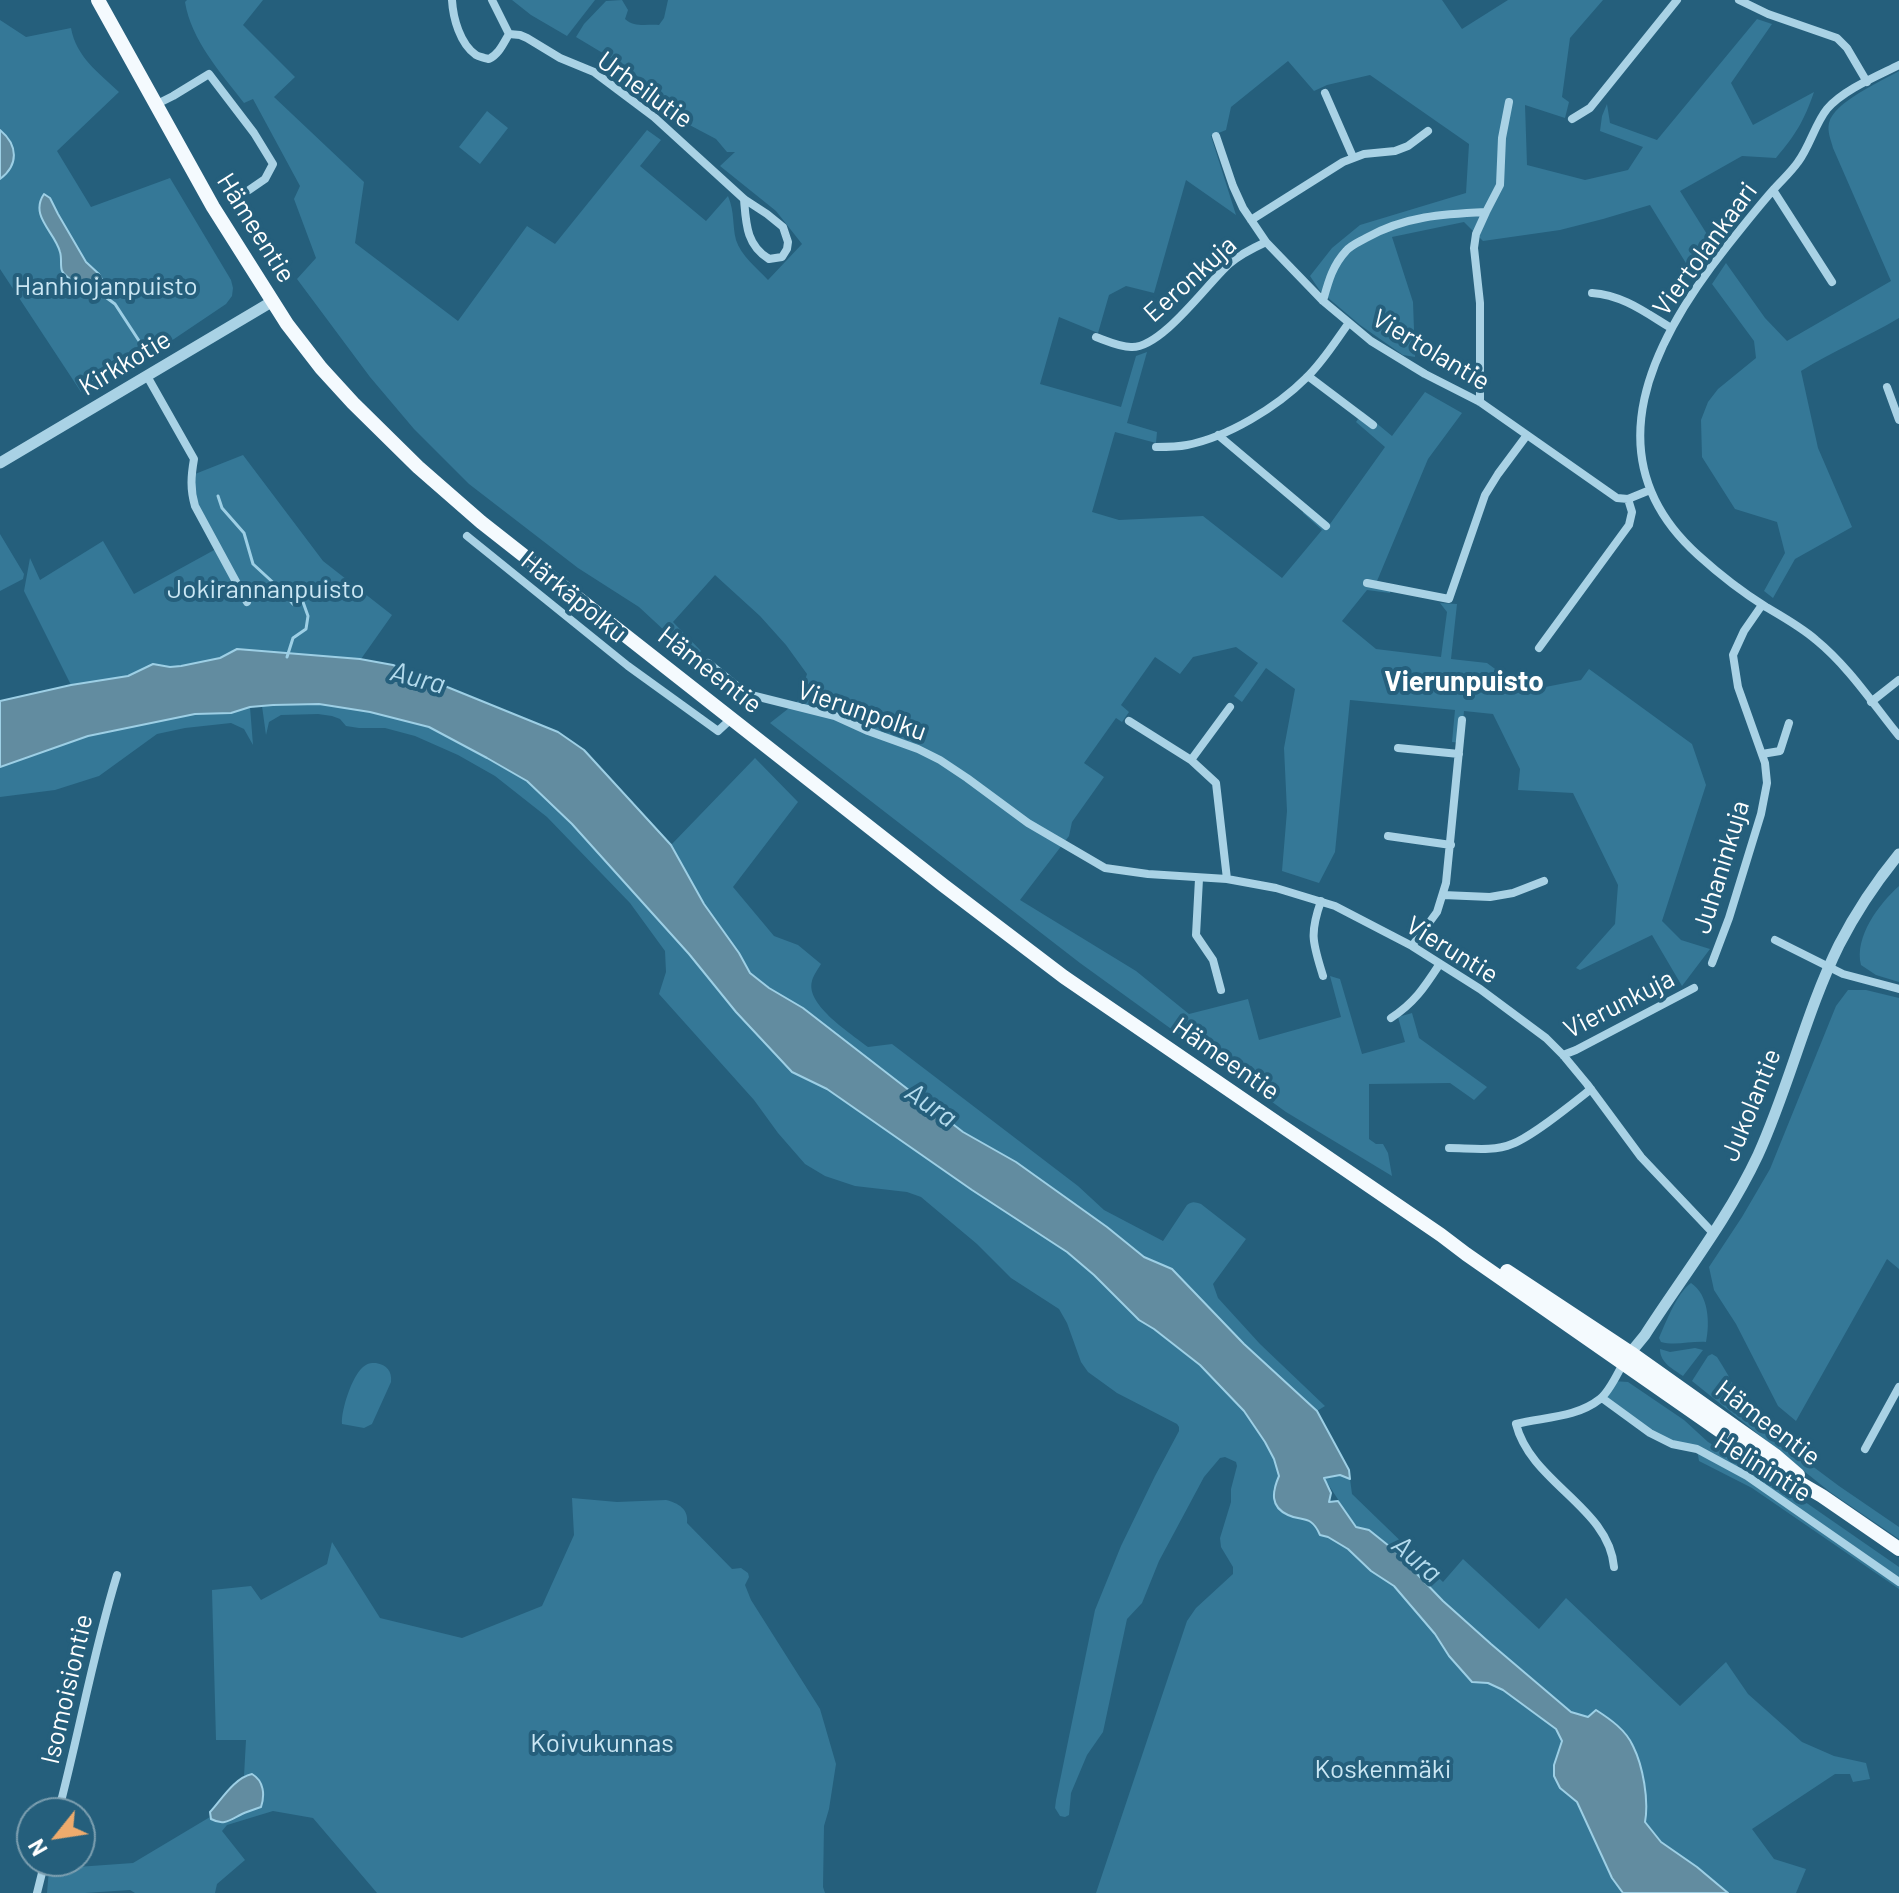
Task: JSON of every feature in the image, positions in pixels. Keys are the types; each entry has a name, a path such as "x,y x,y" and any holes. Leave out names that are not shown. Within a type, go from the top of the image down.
{"highway":[{"name":"Hämeentie","path":"98,0 213,207 287,324 321,368 374,425 481,522 1064,977 1466,1254 1627,1358 1769,1465 1822,1496 1899,1549"}],"street":[{"path":"452,0 461,35 477,55 489,59 500,50 509,34 492,0"},
{"path":"1572,119 1590,108 1677,0"},
{"path":"1739,0 1768,14 1837,38 1847,48 1867,82"},
{"name":"Urheilutie","path":"509,34 527,38 560,58 594,72 654,117 744,199 783,227 788,242 782,257 769,259 751,241 744,199"},
{"name":"Viertolankaari","path":"1899,65 1840,97 1827,109 1798,162 1696,287 1657,356 1645,389 1640,424 1641,458 1650,490 1679,537 1709,565 1762,605 1817,640 1846,670 1899,736"},
{"path":"155,105 209,74 254,133 273,164 265,179 249,190"},
{"path":"1325,93 1353,157"},
{"path":"1480,402 1480,303 1474,248 1476,234 1500,185 1502,138 1509,102"},
{"path":"1251,220 1353,157 1395,151 1408,146 1428,131"},
{"name":"Viertolantie","path":"1216,136 1233,186 1266,242 1348,324 1399,359 1480,402 1617,498 1628,499"},
{"path":"1773,190 1832,282"},
{"path":"1323,301 1332,270 1347,249 1378,231 1439,214 1486,212"},
{"name":"Eeronkuja","path":"1096,337 1132,348 1142,346 1176,321 1232,261 1266,242"},
{"path":"1592,293 1625,300 1671,328"},
{"name":"Kirkkotie","path":"0,463 273,301"},
{"path":"1156,447 1185,446 1218,435 1290,394 1348,324"},
{"path":"147,376 194,459 190,476 195,506 247,602"},
{"path":"1308,376 1373,425"},
{"path":"1887,387 1899,420"},
{"path":"1218,435 1326,526"},
{"path":"1367,583 1449,599 1485,495 1527,435"},
{"path":"1539,648 1629,525 1632,512 1628,499 1650,490"},
{"name":"Härkäpolku","path":"467,536 628,666 718,731 732,718"},
{"name":"Juhaninkuja","path":"1712,963 1761,814 1767,783 1762,754 1738,687 1733,655 1744,631 1762,605"},
{"name":"Vierunpolku","path":"708,663 747,694 835,716 918,749 958,772 1028,823 1083,854"},
{"path":"1871,702 1899,680"},
{"path":"1191,760 1230,707"},
{"path":"1412,946 1437,912 1443,895 1451,845 1462,720"},
{"path":"1129,721 1191,760 1216,783 1227,879"},
{"path":"1762,754 1780,751 1789,723"},
{"path":"1398,748 1459,754"},
{"path":"1388,836 1451,845"},
{"name":"Vieruntie","path":"1083,854 1105,868 1199,879 1227,879 1276,888 1335,906 1412,946 1480,989 1536,1030 1563,1055 1641,1157 1713,1233"},
{"name":"Jukolantie","path":"1627,1358 1738,1193 1758,1154 1829,967 1852,919 1899,854"},
{"path":"1199,879 1196,935 1213,960 1221,990"},
{"path":"1443,895 1490,897 1513,893 1544,881"},
{"path":"1321,901 1313,925 1313,939 1323,976"},
{"path":"1775,940 1843,974 1899,989"},
{"path":"1391,1018 1409,1006 1439,965"},
{"name":"Vierunkuja","path":"1563,1055 1694,988"},
{"path":"1449,1148 1482,1149 1511,1145 1591,1089"},
{"path":"1614,1567 1609,1545 1600,1529 1530,1456 1519,1438 1516,1424 1568,1414 1602,1398 1627,1358"},
{"path":"1865,1449 1899,1387"},
{"name":"Helinintie","path":"1602,1398 1650,1433 1672,1444 1697,1449 1747,1476 1899,1582"},
{"name":"Isomoisiontie","path":"62,1797 117,1575"}],"green space":[{"path":"187,0 263,0 243,25 295,77 274,97 364,182 355,243 458,321 527,226 555,244 647,130 661,140 640,166 706,221 728,196 738,246 768,280 802,244 776,211 720,166 735,152 727,152 716,139 665,112 650,89 631,70 576,37 606,1 622,0 628,10 625,19 633,24 659,25 668,0 1442,0 1462,29 1508,0 1603,0 1570,38 1562,97 1569,102 1565,118 1525,105 1527,165 1585,180 1628,170 1643,147 1600,131 1607,104 1610,123 1657,140 1757,19 1772,24 1731,83 1753,125 1814,92 1799,127 1776,158 1742,156 1680,191 1710,239 1689,268 1650,205 1560,230 1483,241 1464,222 1392,237 1413,302 1415,357 1403,355 1360,325 1320,291 1310,276 1332,248 1360,225 1466,193 1469,144 1370,75 1314,91 1288,61 1231,107 1226,130 1211,136 1236,215 1186,180 1154,293 1126,286 1109,295 1098,333 1059,317 1040,384 1121,407 1136,356 1147,352 1127,423 1157,432 1156,443 1115,432 1092,512 1119,520 1203,516 1282,578 1322,530 1303,513 1306,504 1330,524 1385,447 1356,422 1363,412 1392,436 1425,392 1462,413 1428,459 1377,581 1391,584 1390,593 1367,590 1342,621 1376,649 1441,657 1447,612 1440,603 1457,604 1451,659 1487,663 1525,691 1581,680 1589,669 1692,744 1706,785 1662,921 1681,940 1710,949 1682,986 1652,935 1580,970 1576,968 1615,924 1618,885 1573,793 1518,790 1520,769 1493,714 1464,711 1461,743 1452,742 1455,710 1350,700 1335,852 1319,883 1282,871 1287,811 1284,748 1295,689 1266,668 1242,702 1234,696 1258,663 1236,647 1193,657 1180,674 1155,657 1121,705 1129,712 1122,722 1116,718 1084,763 1104,777 1072,822 1069,836 1020,900 1136,971 1189,1014 1248,999 1259,1040 1341,1017 1330,976 1340,979 1362,1054 1405,1042 1398,1017 1412,1013 1419,1038 1487,1087 1474,1100 1450,1083 1369,1084 1369,1139 1383,1144 1392,1176 1286,1112 1080,963 770,723 798,701 807,674 760,616 715,575 673,622 701,651 694,658 639,607 578,568 469,484 414,429 370,377 297,279 316,258 294,199 300,186 253,99 244,103 200,43 188,16"},
{"path":"512,0 595,0 567,36"},
{"name":"Hanhiojanpuisto","path":"0,20 26,37 71,28 83,56 119,92 57,151 91,207 170,178 233,288 226,304 174,339 81,392 0,269"},
{"path":"1899,71 1899,318 1801,371 1818,448 1852,527 1795,559 1773,598 1764,591 1785,553 1777,522 1735,509 1702,457 1701,420 1708,402 1718,389 1756,358 1754,341 1712,284 1726,263 1765,318 1787,341 1891,281 1833,148 1829,123 1848,100"},
{"path":"487,111 508,128 480,164 459,147"},
{"name":"Jokirannanpuisto","path":"243,455 323,561 392,615 361,659 237,649 220,658 170,667 153,664 128,676 71,685 24,591 30,558 40,580 103,541 134,594 216,549 195,506 190,476"},
{"path":"0,534 24,574 23,579 0,591"},
{"name":"Koskenmäki","path":"319,704 370,712 429,727 527,781 620,875 736,1012 792,1072 827,1089 1067,1252 1139,1320 1200,1365 1244,1411 1265,1442 1279,1477 1273,1490 1288,1516 1302,1518 1316,1526 1394,1586 1472,1682 1488,1683 1503,1690 1556,1729 1562,1741 1554,1765 1561,1788 1577,1802 1612,1877 1623,1893 1096,1893 1187,1621 1196,1608 1233,1574 1220,1538 1231,1502 1236,1462 1220,1458 1204,1477 1159,1561 1142,1603 1127,1619 1103,1732 1087,1755 1071,1793 1069,1815 1060,1816 1055,1808 1056,1800 1095,1610 1121,1546 1179,1427 1117,1393 1088,1372 1059,1309 1011,1278 977,1244 921,1197 907,1192 855,1186 825,1176 805,1164 754,1100 659,994 666,972 665,951 630,903 547,817 495,776 415,736 385,728 346,726 332,716 281,715 269,722 266,735 262,706"},
{"path":"250,707 253,745 244,729 231,723 185,728 157,734 99,776 55,790 0,797 0,767 88,736 195,714 231,713"},
{"path":"755,758 798,802 733,887 774,936 798,945 821,964 813,979 812,990 822,1009 868,1047 892,1044 1078,1186 1104,1210 1163,1241 1187,1205 1195,1202 1246,1239 1213,1284 1218,1298 1260,1344 1325,1406 1317,1411 1306,1403 1172,1269 1144,1257 1016,1162 963,1132 803,1008 750,973 704,904 671,845"},
{"path":"1899,886 1899,982 1876,975 1861,965 1860,954 1870,922"},
{"path":"1848,990 1866,990 1899,998 1899,1269 1887,1259 1796,1421 1778,1406 1736,1324 1714,1290 1709,1267 1770,1169 1836,1006"},
{"path":"1691,1283 1705,1302 1706,1342 1661,1342 1659,1338 1672,1308"},
{"path":"1695,1348 1703,1350 1683,1376 1665,1362 1660,1349 1670,1352"},
{"path":"1712,1354 1717,1357 1764,1430 1899,1527 1899,1539 1830,1492 1692,1381"},
{"path":"376,1363 388,1369 391,1382 372,1424 364,1428 342,1424 351,1385 359,1371"},
{"path":"1613,1381 1628,1382 1684,1420 1708,1442 1772,1479 1899,1567 1899,1589 1752,1488 1699,1461 1697,1449 1650,1433 1602,1398"},
{"path":"1340,1475 1350,1479 1352,1494 1443,1582 1463,1559 1539,1629 1566,1598 1680,1706 1726,1662 1748,1694 1802,1742 1834,1756 1866,1763 1870,1779 1853,1782 1850,1774 1835,1774 1752,1829 1774,1859 1806,1869 1796,1893 1728,1893 1661,1842 1645,1821 1647,1813 1588,1717 1571,1713 1491,1645 1393,1549 1381,1539 1356,1527 1324,1478"},
{"name":"Koivukunnas","path":"572,1498 617,1502 666,1500 682,1507 687,1523 732,1569 741,1568 748,1573 745,1585 751,1600 820,1709 836,1764 824,1826 825,1893 377,1893 313,1818 273,1811 227,1825 222,1831 245,1860 217,1884 215,1893 135,1893 130,1890 47,1893 48,1877 96,1877 96,1866 133,1863 210,1817 229,1822 255,1809 252,1774 244,1776 246,1740 216,1740 212,1590 251,1586 261,1600 327,1564 332,1542 380,1618 462,1638 542,1606 574,1535"}],"water":[{"path":"0,130 10,142 14,155 11,168 0,179"},
{"path":"44,194 50,198 86,262 99,274 104,283 100,287 83,289 63,272 61,254 39,210"},
{"name":"Aura","path":"237,649 360,659 393,665 558,732 584,750 671,845 704,904 750,973 803,1008 963,1132 1016,1162 1144,1257 1172,1269 1244,1344 1317,1411 1349,1470 1350,1479 1340,1475 1324,1478 1331,1493 1329,1502 1338,1501 1356,1527 1369,1530 1394,1550 1443,1601 1571,1712 1588,1717 1596,1710 1622,1730 1637,1754 1642,1773 1646,1794 1645,1822 1661,1842 1728,1893 1623,1893 1612,1878 1577,1802 1560,1788 1554,1776 1554,1765 1562,1741 1556,1729 1503,1690 1488,1683 1472,1682 1394,1586 1371,1571 1348,1549 1320,1535 1310,1521 1288,1515 1278,1508 1274,1493 1279,1476 1265,1442 1244,1411 1200,1365 1139,1320 1067,1252 827,1089 792,1072 572,824 527,781 429,727 370,712 319,704 273,705 231,713 195,714 88,736 0,767 0,701 128,676 153,664 170,667 220,658"},
{"path":"252,1774 259,1780 262,1789 261,1807 227,1821 211,1819 210,1812 229,1790"}],"waterway":[{"path":"96,290 115,304 147,353"},
{"path":"218,496 222,508 244,533 253,564 293,604 303,602 308,616 306,629 293,638 287,657"}],"district":[{"name":"Vierunpuisto","path":"1464,682"}]}
